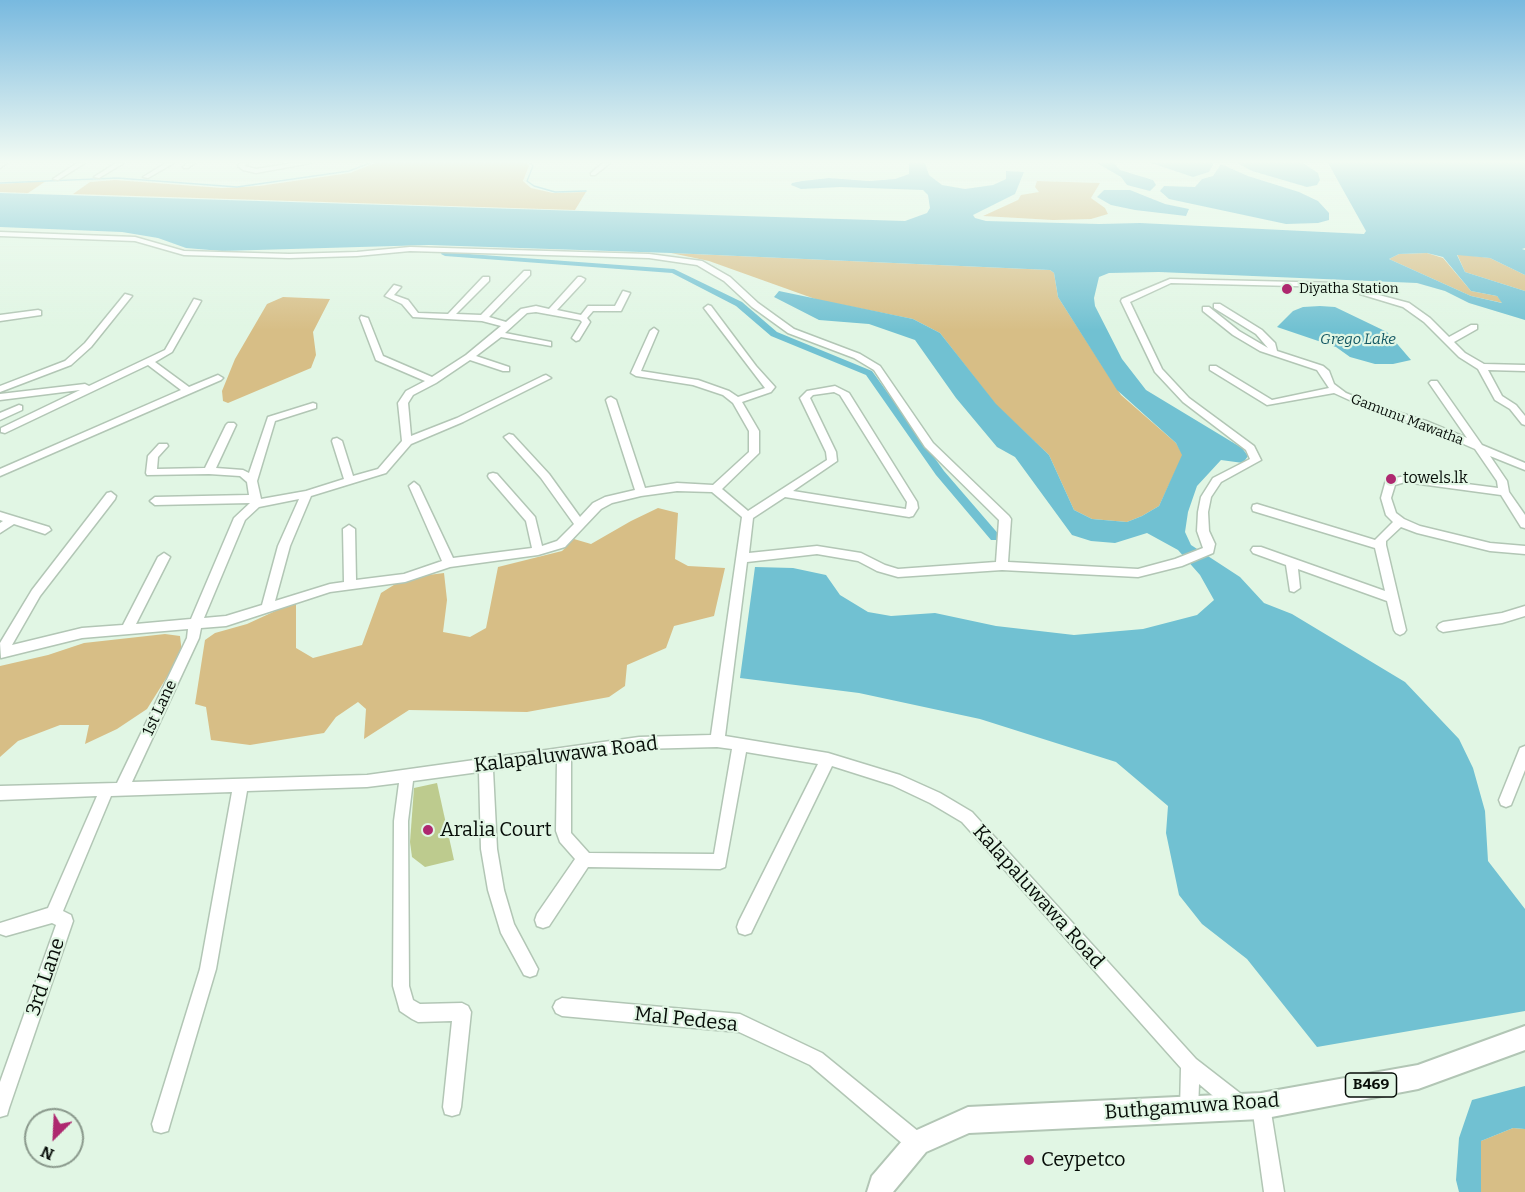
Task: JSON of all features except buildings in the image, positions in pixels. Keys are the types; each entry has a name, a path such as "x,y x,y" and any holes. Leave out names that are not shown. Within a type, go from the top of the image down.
{"main road":[{"name":"Buthgamuwa Road","path":"880,1192 881,1185 916,1143 968,1120 1250,1106 1418,1077 1525,1038"}],"street":[{"path":"0,234 135,238 184,253 301,255 455,249 649,256 699,263 727,279 755,305 791,331 857,356 877,369 929,445 1005,519 1002,566"},
{"path":"483,318 527,273"},
{"path":"452,315 486,279"},
{"path":"551,312 581,279"},
{"path":"743,558 817,550 861,557 881,568 898,573 1002,566 1138,573 1178,563 1209,550 1209,544 1203,531 1206,497 1218,480 1256,460 1251,448 1186,400 1158,370 1125,301 1170,281 1335,285"},
{"path":"398,287 389,296 405,302 416,315 483,318 507,325"},
{"path":"1363,292 1406,305 1427,320 1462,355 1482,368 1498,398 1513,407 1525,422"},
{"path":"583,318 591,308 618,309 626,293"},
{"path":"0,389 68,363 88,345 128,296"},
{"path":"5,430 168,352 197,301"},
{"path":"1217,306 1259,332 1272,345 1273,352"},
{"path":"708,308 770,387 768,390 737,401"},
{"path":"407,442 404,403 410,393 469,357 530,309 583,318"},
{"name":"Gamunu Mawatha","path":"1206,309 1236,333 1273,352 1320,368 1335,390 1372,407 1422,423 1525,467"},
{"path":"0,318 38,313"},
{"path":"364,318 379,358 433,381"},
{"path":"576,338 586,322 583,318"},
{"path":"1448,341 1474,327"},
{"path":"654,331 636,373 695,382 726,393 737,401 754,431 754,453 715,489"},
{"path":"499,334 548,344"},
{"path":"469,357 507,369"},
{"path":"149,362 188,391"},
{"path":"1213,368 1270,404 1335,390"},
{"path":"1482,368 1525,368"},
{"path":"0,473 218,378"},
{"path":"155,501 256,501 307,494 350,482 382,471 407,442 460,420 546,378"},
{"path":"1434,383 1502,482 1504,492 1525,524"},
{"path":"0,397 96,386"},
{"path":"748,516 832,461 831,452 805,398 810,393 835,389 844,393 912,502 913,508 909,513 887,511 783,494"},
{"path":"611,400 641,492"},
{"path":"256,501 252,482 271,419 313,406"},
{"path":"0,417 19,408"},
{"path":"209,471 231,425"},
{"path":"509,437 545,476 579,523"},
{"path":"337,441 350,482"},
{"path":"163,446 153,456 151,473 209,471 243,473 252,482"},
{"path":"493,476 531,520 538,551"},
{"path":"1504,492 1405,479 1390,482 1386,498 1391,515 1400,522 1417,529 1490,547 1525,550"},
{"path":"414,486 449,563"},
{"path":"0,653 82,633 226,621 330,588 405,578 449,563 538,551 561,544 597,506 609,500 641,492 677,487 715,489 748,516"},
{"path":"267,608 284,546 307,494"},
{"path":"0,653 36,593 111,496"},
{"name":"1st Lane","path":"114,789 193,638 195,625 240,518 256,501"},
{"path":"1257,508 1380,545"},
{"path":"0,516 45,530"},
{"path":"717,741 748,516"},
{"path":"0,529 12,520"},
{"path":"1400,522 1381,539 1380,545 1400,630"},
{"path":"349,529 350,586"},
{"path":"1257,550 1392,598"},
{"path":"127,629 164,557"},
{"path":"1292,562 1294,588"},
{"path":"1443,627 1502,618 1525,611"},
{"name":"Kalapaluwawa Road","path":"2,797 114,789 367,781 639,742 717,741 828,759 895,780 935,798 967,818 1190,1065 1250,1106"},
{"path":"543,920 585,860 720,862 740,744"},
{"path":"1506,800 1525,752"},
{"path":"564,753 563,831 565,837 585,860"},
{"path":"745,927 828,759"},
{"path":"486,765 489,849 496,890 507,927 530,969"},
{"path":"407,775 401,820 401,986 406,1005 418,1013 462,1012 452,1107"},
{"path":"161,1124 208,969 241,784"},
{"name":"3rd Lane","path":"0,1108 65,921 52,915 114,789"},
{"path":"6,928 52,915"},
{"name":"Mal Pedesa","path":"562,1007 740,1023 816,1059 916,1143"},
{"path":"1189,1110 1190,1065"},
{"path":"1250,1106 1274,1192"}],"shaded area":[{"path":"1029,219 1092,219 1091,219"},
{"path":"671,253 1050,270 1054,273 1058,297 1121,395 1176,443 1183,455 1159,506 1127,522 1092,519 1074,510 1049,455 996,405 940,333 913,319 818,300 709,261"},
{"path":"1427,253 1443,258 1471,291 1497,296 1503,303 1471,296 1389,259 1399,254"},
{"path":"1457,254 1490,258 1525,275 1525,291 1465,272"},
{"path":"283,297 330,299 313,332 316,355 311,368 228,403 223,401 222,391 235,359 267,304"},
{"path":"658,508 678,513 675,559 688,566 725,568 714,616 674,626 666,648 627,665 625,686 609,697 527,712 409,710 364,739 366,709 358,702 336,717 324,733 250,745 211,740 206,707 195,704 205,640 215,633 247,624 296,604 296,648 313,658 362,645 381,593 405,578 444,573 447,600 443,632 470,637 486,628 498,567 562,551 574,539 591,544"},
{"path":"165,634 180,636 182,653 147,709 117,729 85,744 89,725 60,725 18,741 0,757 0,666 48,655 84,643"},
{"path":"1513,1128 1525,1129 1525,1192 1481,1192 1481,1141"}],"water":[{"path":"0,219 828,219 905,221 912,219 977,219 986,221 1140,223 1364,234 1366,231 1359,219 1525,219 1525,248 1522,249 1525,250 1525,275 1490,258 1457,255 1465,272 1525,291 1525,320 1469,303 1445,291 1417,283 1159,272 1109,273 1099,277 1094,298 1095,306 1122,359 1146,390 1242,448 1248,456 1243,463 1221,460 1197,486 1188,512 1185,532 1191,545 1240,577 1264,603 1292,614 1405,682 1459,739 1473,768 1485,811 1488,861 1525,909 1525,1011 1317,1047 1247,959 1202,924 1179,895 1166,833 1168,806 1116,762 980,719 859,693 740,678 755,567 793,568 826,575 840,595 868,612 891,616 935,613 996,626 1074,635 1143,629 1197,615 1214,600 1200,575 1178,550 1147,533 1115,543 1091,541 1072,535 1015,457 997,447 956,398 915,340 869,324 819,320 774,297 779,291 913,319 940,333 996,404 1049,455 1074,510 1092,519 1127,522 1159,506 1182,455 1176,443 1117,390 1058,297 1054,273 1050,270 429,245 222,251 186,248 158,238 122,232 0,227","holes":["1427,253 1443,257 1471,291 1497,296 1502,303 1471,296 1389,259 1399,254"]},
{"path":"1261,219 1329,219 1318,223 1286,224"},
{"name":"Grego Lake","path":"1303,307 1335,307 1387,332 1411,360 1393,364 1375,364 1350,357 1336,347 1277,327 1293,311"},
{"path":"1525,1086 1525,1129 1513,1128 1481,1141 1481,1192 1459,1192 1456,1180 1459,1138 1472,1100"}],"waterway":[{"path":"445,254 674,271 739,304 774,334 869,373 940,473 995,537"}],"place":[{"name":"Diyatha Station","path":"1287,289"},
{"name":"towels.lk","path":"1391,479"},
{"name":"Aralia Court","path":"428,830"},
{"name":"Ceypetco","path":"1029,1160"}]}
